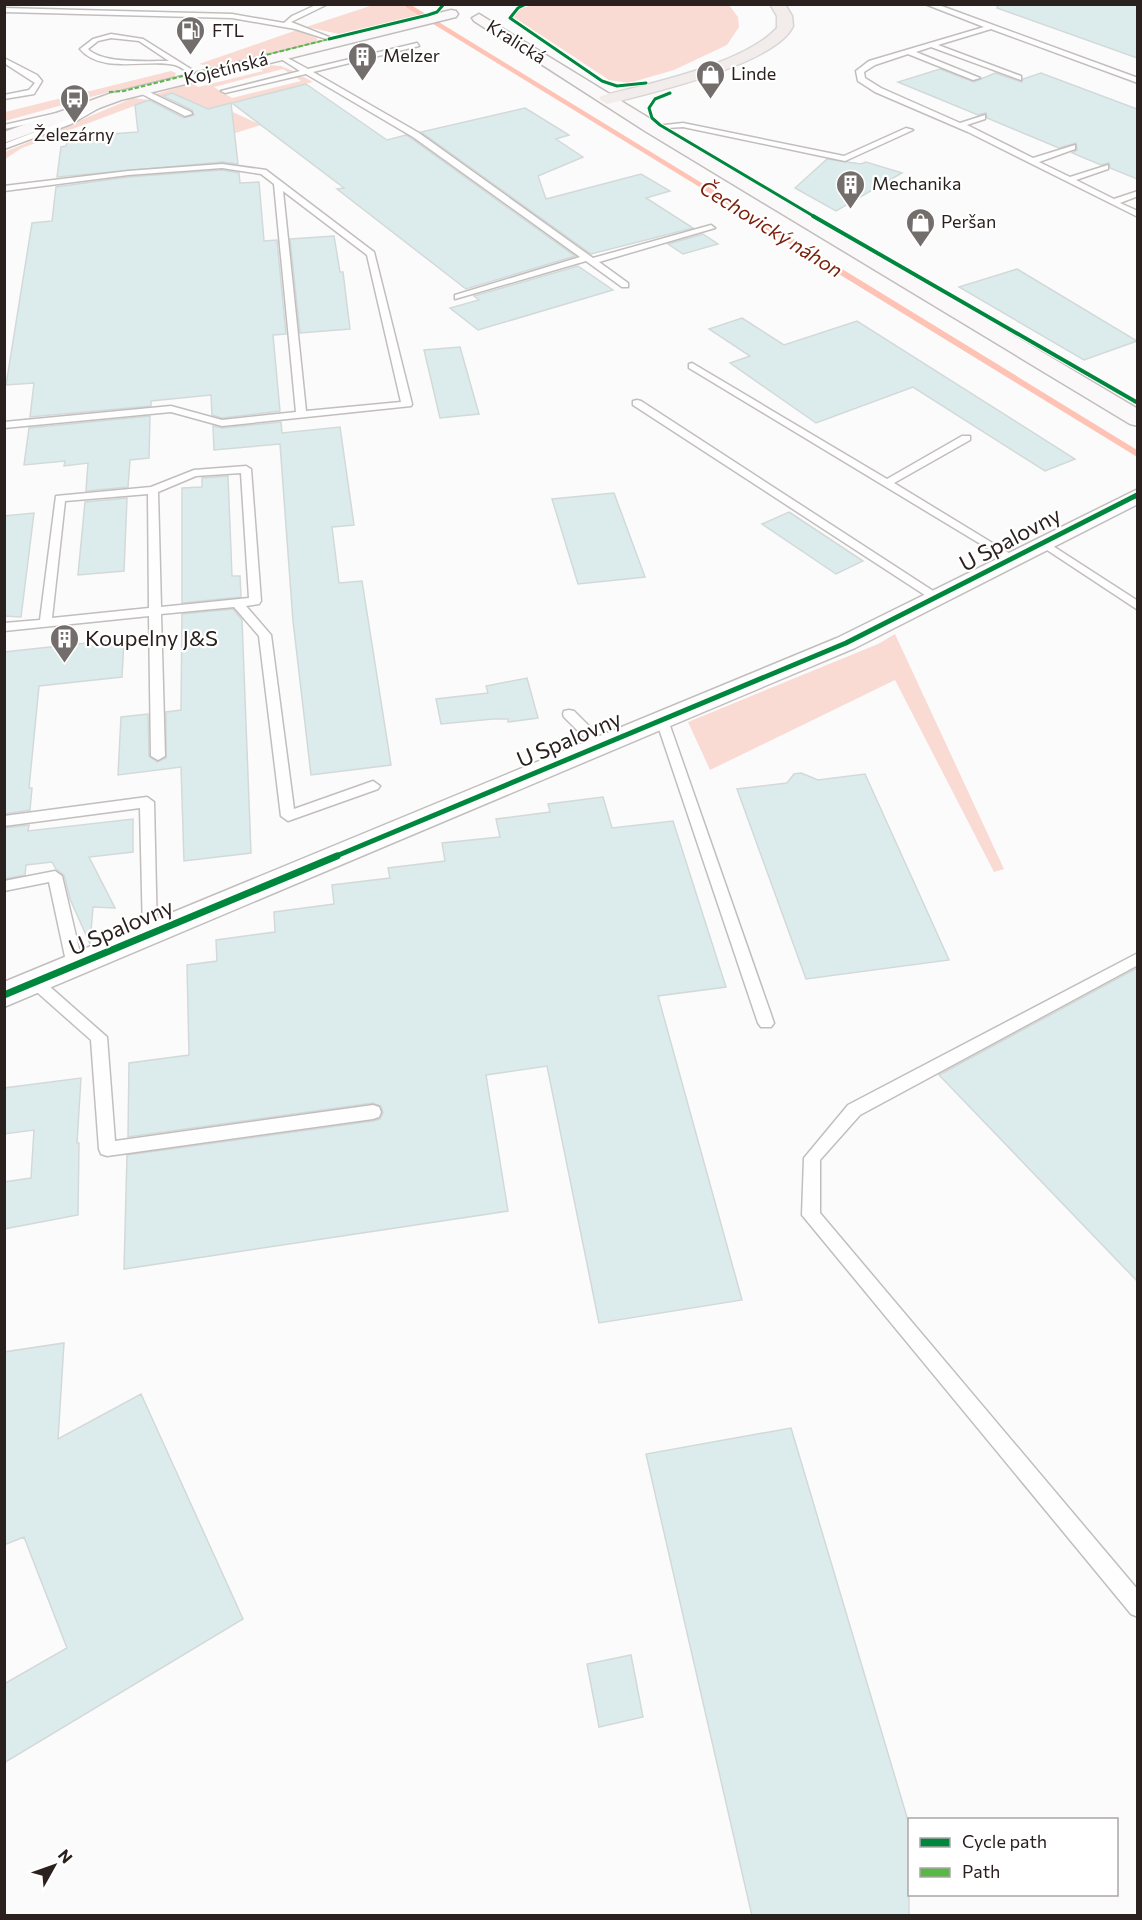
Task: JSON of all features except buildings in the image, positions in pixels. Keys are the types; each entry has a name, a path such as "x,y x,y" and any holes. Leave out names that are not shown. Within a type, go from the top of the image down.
{"highway":[{"path":"608,99 657,88 762,48 784,31 785,16 777,4"}],"main road":[{"name":"Kralická","path":"499,10 554,66"},
{"path":"449,11 479,18 499,10"},
{"name":"Kojetínská","path":"4,138 60,115 115,97 413,23 449,11"},
{"name":"Kralická","path":"479,18 608,99 1137,419"}],"street":[{"name":"U Spalovny","path":"4,995 846,643 1137,495"}],"lane":[{"path":"288,25 287,22 294,17 325,4"},
{"path":"928,4 1137,81"},
{"path":"4,10 242,17 288,25 337,42"},
{"path":"242,17 249,10"},
{"path":"991,27 865,67 860,71 861,79 878,90 961,125 1137,215"},
{"path":"178,63 105,60 91,57 84,49 98,39 131,37 141,40 178,63 198,76"},
{"path":"225,92 417,45"},
{"path":"931,45 1018,78"},
{"path":"909,52 975,78"},
{"path":"280,56 416,135 625,285"},
{"path":"4,60 34,77 39,83 31,92 4,97"},
{"path":"141,90 188,114"},
{"path":"4,147 68,122 115,97"},
{"path":"4,127 60,115"},
{"path":"961,125 982,117"},
{"path":"655,126 683,125 845,159 909,130"},
{"path":"655,126 679,129 718,142"},
{"path":"1033,161 1072,147"},
{"path":"4,189 128,173 222,166 263,172 371,254 407,404 222,423 171,409 4,424"},
{"path":"1070,180 1105,167"},
{"path":"278,184 301,415"},
{"path":"1114,202 1137,193"},
{"path":"458,297 711,228"},
{"path":"692,366 1011,558"},
{"path":"638,403 938,598"},
{"path":"887,483 966,438"},
{"path":"4,627 255,601 246,469 194,473 153,490 60,498 46,622"},
{"path":"153,490 158,756"},
{"path":"1042,542 1137,607"},
{"path":"237,603 265,635 288,816 373,786"},
{"path":"569,714 601,746"},
{"path":"662,720 766,1023"},
{"path":"4,821 147,802 150,934"},
{"path":"4,886 55,876 75,966"},
{"path":"1137,958 854,1110 812,1158 811,1215 1137,1607"},
{"path":"35,982 99,1037 106,1149 373,1112"}],"shaded area":[{"path":"373,5 401,5 420,15 339,34 306,27"},
{"path":"535,5 729,5 738,17 739,27 727,45 674,70 629,83 609,80 512,16 520,8"},
{"path":"297,30 317,38 318,43 218,68 199,64"},
{"path":"281,66 293,71 289,73 283,69 214,87 232,98 301,81 296,77 304,77 313,82 224,105 222,107 261,125 226,136 212,111 172,93 160,97 156,94 192,83 198,87 263,71 258,67"},
{"path":"171,71 176,73 174,78 109,92 5,121 5,112"},
{"path":"133,98 150,100 22,148 5,159 5,152"},
{"path":"895,634 1004,869 994,872 895,680 710,770 688,722 878,644"}],"waterway":[{"name":"Čechovický náhon","path":"405,4 753,217"},
{"name":"Čechovický náhon","path":"750,216 1138,454"}],"marked path":[{"path":"109,92 124,91 329,39"}],"cycle path":[{"path":"329,39 428,15 437,12 444,4"},
{"path":"526,4 518,8 510,18 602,81 617,86 646,83"},
{"path":"670,93 655,99 649,108 652,118 660,125 790,203 1138,403"},
{"path":"4,995 846,643 1138,495"}],"place":[{"name":"FTL","path":"191,56"},
{"name":"Melzer","path":"362,82"},
{"name":"Linde","path":"710,100"},
{"name":"Železárny","path":"74,124"},
{"name":"Mechanika","path":"851,210"},
{"name":"Peršan","path":"920,248"},
{"name":"Koupelny J&S","path":"64,664"}]}
